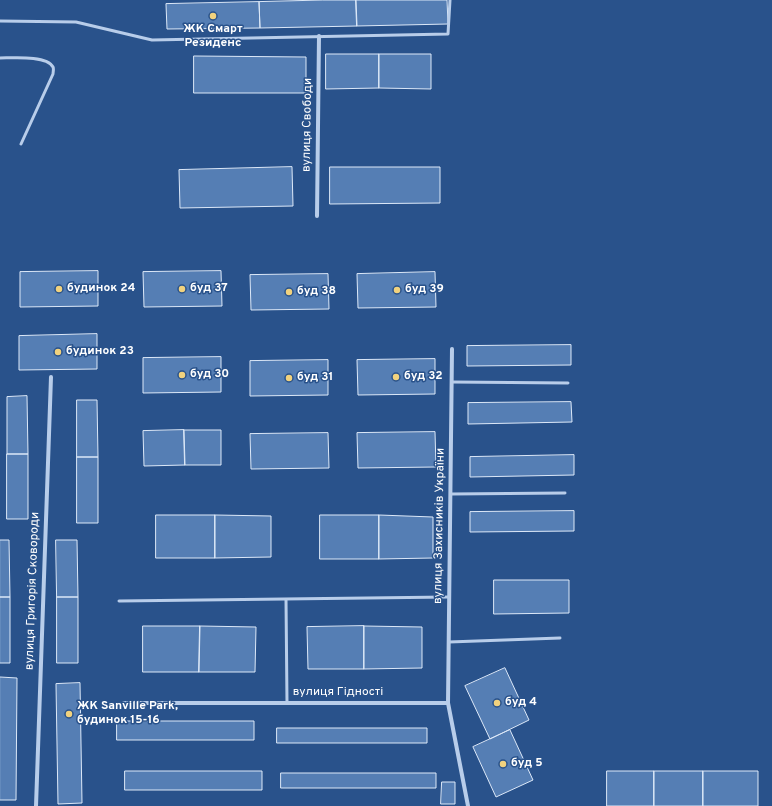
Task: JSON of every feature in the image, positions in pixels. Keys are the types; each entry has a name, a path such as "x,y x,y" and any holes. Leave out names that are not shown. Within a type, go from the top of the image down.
{"street":[{"name":"вулиця Свободи","path":"316,216 319,36"},
{"name":"вулиця Захисників України","path":"448,703 452,349"},
{"name":"вулиця Григорія Сковороди","path":"36,806 51,377"},
{"name":"вулиця Гідності","path":"124,703 448,703"},
{"path":"448,703 468,806"}],"lane":[{"path":"0,21 76,22 152,40 448,34 450,0"},
{"path":"0,58 40,59 48,62 53,67 54,74 21,144"},
{"path":"452,382 568,382"},
{"path":"451,494 565,492"},
{"path":"119,601 449,596"},
{"path":"286,599 287,703"},
{"path":"449,642 560,638"}],"building":[{"path":"356,0 357,26 260,28 259,2"},
{"path":"356,0 447,0 448,24 357,26"},
{"name":"ЖК Смарт Резиденс","path":"259,2 260,28 167,29 166,4"},
{"path":"326,54 379,54 379,88 326,89"},
{"path":"379,54 431,54 431,89 379,88"},
{"path":"194,56 306,57 306,93 194,93"},
{"path":"292,167 293,206 180,208 179,170"},
{"path":"330,167 440,167 440,203 330,204"},
{"name":"будинок 24","path":"98,271 98,306 20,307 20,272"},
{"name":"буд 37","path":"221,271 222,306 144,307 143,272"},
{"name":"буд 39","path":"435,272 436,307 358,308 357,274"},
{"name":"буд 38","path":"328,274 329,309 251,310 250,275"},
{"name":"будинок 23","path":"97,334 97,369 19,370 19,336"},
{"path":"571,345 571,365 467,366 467,346"},
{"name":"буд 30","path":"221,357 221,392 143,393 143,358"},
{"name":"буд 32","path":"435,359 435,394 358,395 357,360"},
{"name":"буд 31","path":"328,360 328,395 250,396 250,361"},
{"path":"27,396 28,454 7,454 7,397"},
{"path":"77,400 97,400 98,457 77,457"},
{"path":"571,402 572,422 468,424 468,403"},
{"path":"184,430 185,465 144,466 143,431"},
{"path":"184,430 221,430 221,465 185,465"},
{"path":"435,432 436,467 358,468 357,433"},
{"path":"328,433 329,468 251,469 250,434"},
{"path":"7,454 28,454 28,519 7,519"},
{"path":"574,455 574,475 470,477 470,457"},
{"path":"77,457 98,457 98,523 77,523"},
{"path":"574,511 574,531 470,532 470,512"},
{"path":"156,515 215,515 215,558 156,558"},
{"path":"215,515 271,516 271,557 215,558"},
{"path":"320,515 379,515 379,559 320,559"},
{"path":"379,515 433,517 433,558 379,559"},
{"path":"0,540 9,540 10,597 0,597"},
{"path":"56,540 77,540 78,597 57,597"},
{"path":"494,580 569,580 569,613 494,614"},
{"path":"0,597 10,597 10,663 0,663"},
{"path":"57,597 78,597 78,663 57,663"},
{"path":"143,626 200,626 199,672 143,672"},
{"path":"200,626 256,627 255,672 199,672"},
{"path":"364,626 364,669 308,669 307,627"},
{"path":"364,626 422,627 422,668 364,669"},
{"name":"буд 4","path":"505,668 529,720 490,739 465,686"},
{"path":"0,677 17,678 16,800 0,800"},
{"name":"ЖК Sanville Park, будинок 15-16","path":"80,683 82,803 58,804 56,684"},
{"path":"117,721 254,721 254,740 117,740"},
{"path":"277,728 427,728 427,743 277,743"},
{"name":"буд 5","path":"510,730 533,780 496,797 473,747"},
{"path":"125,771 262,771 262,790 125,790"},
{"path":"607,771 654,771 654,806 607,806"},
{"path":"654,771 703,771 703,806 654,806"},
{"path":"703,771 758,771 758,806 703,806"},
{"path":"281,773 436,773 436,788 281,788"},
{"path":"442,782 455,782 455,804 441,804"}],"place":[{"name":"ЖК Смарт Резиденс","path":"213,16"},
{"name":"будинок 24","path":"59,289"},
{"name":"буд 37","path":"182,289"},
{"name":"буд 39","path":"397,290"},
{"name":"буд 38","path":"289,292"},
{"name":"будинок 23","path":"58,352"},
{"name":"буд 30","path":"182,375"},
{"name":"буд 32","path":"396,377"},
{"name":"буд 31","path":"289,378"},
{"name":"буд 4","path":"497,703"},
{"name":"ЖК Sanville Park, будинок 15-16","path":"69,714"},
{"name":"буд 5","path":"503,764"}]}
